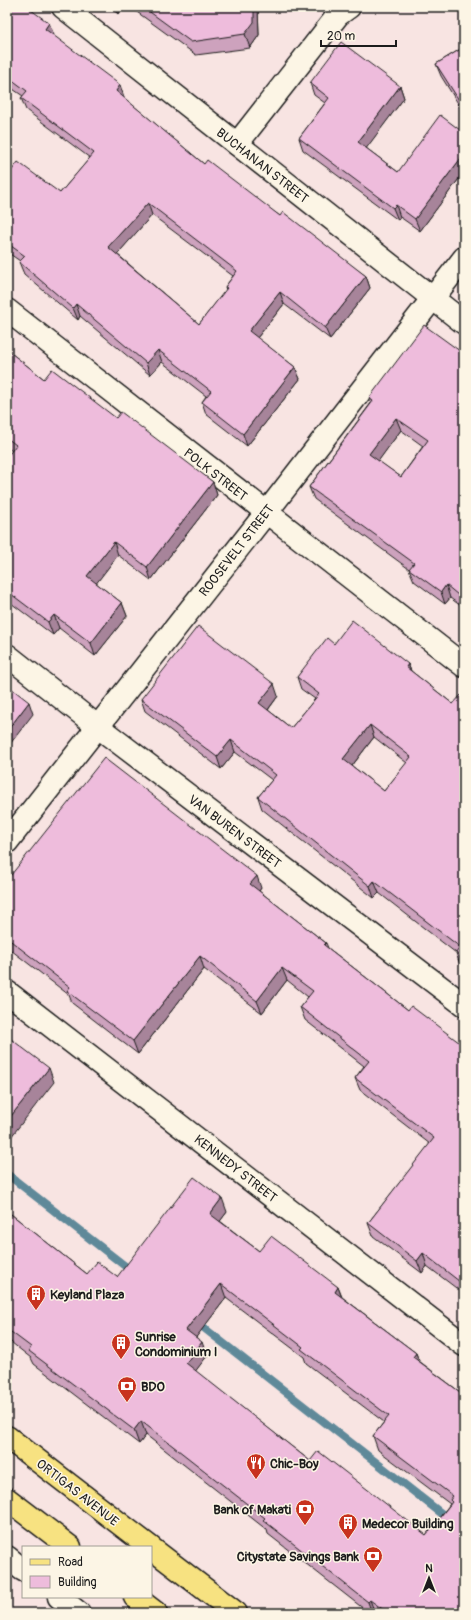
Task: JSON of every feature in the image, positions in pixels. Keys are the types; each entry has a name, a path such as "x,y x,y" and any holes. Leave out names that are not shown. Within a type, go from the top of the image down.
{"main road":[{"name":"ORTIGAS AVENUE","path":"7,1437 149,1546"},
{"path":"7,1499 69,1546"},
{"name":"ORTIGAS AVENUE","path":"152,1549 236,1613"},
{"path":"136,1598 156,1613"}],"street":[{"name":"BUCHANAN STREET","path":"63,7 464,323"},
{"path":"237,144 338,15 349,7"},
{"name":"ROOSEVELT STREET","path":"7,842 266,513 464,258"},
{"name":"POLK STREET","path":"7,310 464,666"},
{"name":"VAN BUREN STREET","path":"7,655 97,726 464,1005"},
{"name":"KENNEDY STREET","path":"7,992 464,1345"},
{"path":"7,1557 22,1569"},
{"path":"60,1598 80,1613"}],"building":[{"path":"7,7 27,7 49,23 45,29 120,85 116,91 204,164 207,160 280,216 283,212 366,276 325,328 280,292 249,331 295,367 243,434 202,402 211,391 158,350 146,363 76,304 73,308 19,262 25,256 7,243 7,166 12,170 18,162 60,193 94,153 21,98 27,91 7,76","holes":["148,203 237,271 225,287 227,288 199,324 108,247"]},
{"path":"143,7 254,7 254,22 245,34 191,42"},
{"path":"341,42 400,86 358,142 398,172 440,115 464,133 464,154 415,219 396,205 393,208 299,138 329,98 310,83"},
{"path":"464,47 464,108 436,64"},
{"path":"424,325 464,354 464,600 446,585 441,592 409,569 414,563 309,487 373,401 369,398","holes":["396,418 428,440 401,477 369,454"]},
{"path":"7,350 44,379 52,369 116,418 121,412 213,482 147,567 114,542 87,576 122,603 91,643 54,615 48,622 7,591 7,457 16,445 7,438"},
{"path":"352,620 408,664 406,667 453,704 461,695 464,698 464,839 461,843 464,845 464,959 456,953 460,947 374,881 370,886 258,797 276,775 231,740 217,757 141,699 198,626 274,684 259,703 291,728 319,694 297,677 327,638 334,644","holes":["370,725 411,757 384,791 343,759"]},
{"path":"7,685 29,702 7,731"},
{"path":"104,758 257,876 250,884 326,943 324,945 408,1010 411,1006 464,1046 464,1285 423,1253 417,1261 368,1223 434,1138 355,1078 369,1061 300,1007 313,991 282,968 257,1001 200,956 133,1041 67,991 70,987 7,938 7,880"},
{"path":"7,1036 49,1068 7,1121"},
{"path":"194,1177 222,1198 210,1214 259,1251 271,1236 338,1287 335,1292 416,1353 413,1357 464,1395 464,1613 388,1613 370,1600 368,1602 263,1520 265,1518 141,1421 134,1430 29,1351 31,1347 7,1329 7,1211 87,1274 97,1262 117,1277","holes":["221,1284 303,1347 301,1349 389,1416 373,1436 453,1496 450,1500 452,1502 426,1535 318,1451 310,1461 186,1363 202,1342 186,1330"]}],"waterway":[{"path":"7,1174 134,1273"},
{"path":"195,1321 464,1531"}],"place":[{"name":"Keyland Plaza","path":"36,1311"},
{"name":"Sunrise Condominium I","path":"121,1360"},
{"name":"BDO","path":"127,1403"},
{"name":"Chic-Boy","path":"256,1480"},
{"name":"Bank of Makati","path":"305,1526"},
{"name":"Medecor Building","path":"348,1540"},
{"name":"Citystate Savings Bank","path":"373,1573"}]}
